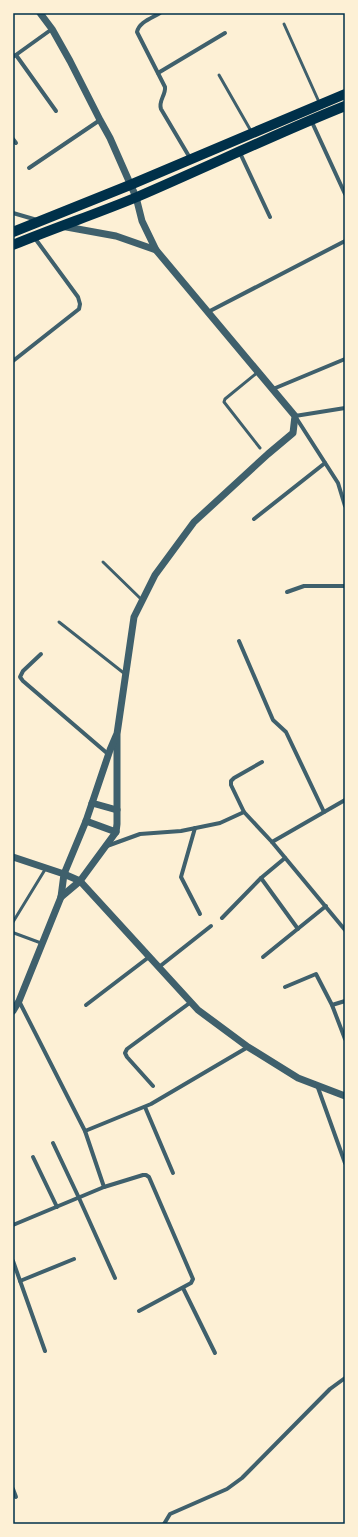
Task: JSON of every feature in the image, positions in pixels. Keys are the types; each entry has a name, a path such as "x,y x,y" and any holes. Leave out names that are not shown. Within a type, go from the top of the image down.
{"main road":[{"path":"13,232 39,220 130,185 345,94"},
{"path":"13,245 136,197 345,106"}],"street":[{"path":"40,13 52,29 70,61 110,138 136,197 142,221 156,250 295,416 338,483 345,506"},
{"path":"160,13 141,24 138,27 137,32 165,90 160,102 161,109 191,159"},
{"path":"52,29 14,56 56,111"},
{"path":"158,73 225,33"},
{"path":"29,168 100,120"},
{"path":"311,120 345,194"},
{"path":"13,139 16,143"},
{"path":"239,152 270,217"},
{"path":"13,213 59,226 116,236 156,250"},
{"path":"13,361 79,309 80,304 78,297 34,236"},
{"path":"208,312 345,241"},
{"path":"272,389 345,359"},
{"path":"295,416 345,408"},
{"path":"61,897 80,881 116,832 117,734 134,617 142,600 155,575 194,522 268,454 294,433 295,416"},
{"path":"254,518 325,463"},
{"path":"287,592 304,586 345,586"},
{"path":"239,641 274,720 286,732 324,812"},
{"path":"41,654 20,677 108,754"},
{"path":"13,1011 19,1000 61,897 64,874 86,821 108,754 117,734"},
{"path":"262,762 231,781 231,785 244,812 272,842 345,930"},
{"path":"272,842 345,800"},
{"path":"92,803 117,810"},
{"path":"105,846 140,834 181,831 220,823 244,812"},
{"path":"86,821 116,832"},
{"path":"195,828 181,877 200,914"},
{"path":"13,857 80,881 198,1010 248,1047 298,1078 345,1096"},
{"path":"222,918 261,878 285,858"},
{"path":"261,878 298,929"},
{"path":"263,957 326,906"},
{"path":"159,967 211,926"},
{"path":"86,1005 149,957"},
{"path":"285,987 316,974 332,1005 345,1039"},
{"path":"19,1000 85,1131 104,1187"},
{"path":"332,1005 345,1000"},
{"path":"153,1086 127,1057 125,1052 191,1002"},
{"path":"85,1131 145,1107 248,1047"},
{"path":"317,1085 345,1163"},
{"path":"145,1107 173,1173"},
{"path":"53,1143 115,1278"},
{"path":"33,1157 57,1207"},
{"path":"13,1225 104,1187 143,1175 150,1177 192,1279 191,1283 139,1311"},
{"path":"20,1281 74,1259"},
{"path":"13,1261 45,1351"},
{"path":"182,1288 215,1353"},
{"path":"164,1524 170,1514 227,1489 242,1478 330,1389 345,1378"},
{"path":"13,1489 16,1497"}],"lane":[{"path":"284,24 320,105"},
{"path":"219,75 252,133"},
{"path":"258,372 225,399 224,402 260,448"},
{"path":"103,562 142,600"},
{"path":"59,622 126,675"},
{"path":"13,922 46,868"},
{"path":"13,932 41,943"}]}
